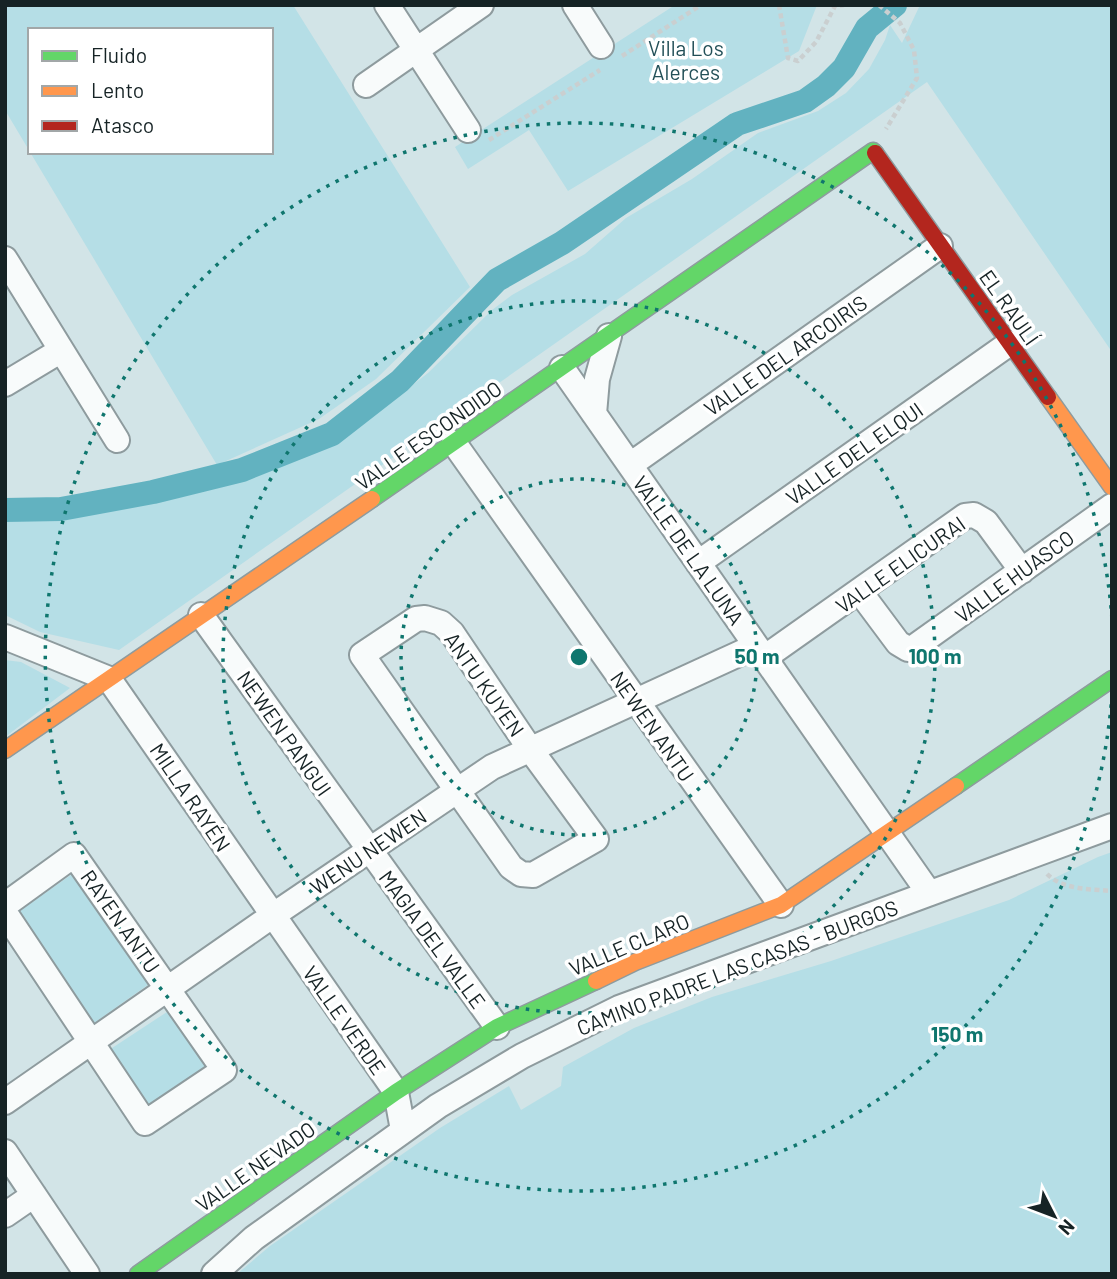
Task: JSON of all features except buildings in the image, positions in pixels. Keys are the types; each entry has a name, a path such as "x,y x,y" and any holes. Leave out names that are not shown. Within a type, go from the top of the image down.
{"street":[{"path":"387,5 468,130"},
{"path":"366,85 481,5"},
{"path":"575,5 605,59"},
{"name":"EL RAULÍ","path":"873,151 1112,487"},
{"name":"VALLE ESCONDIDO","path":"5,750 454,443 873,151"},
{"name":"VALLE DEL ARCOIRIS","path":"630,466 940,246"},
{"path":"5,259 117,440"},
{"path":"594,414 597,379 609,335"},
{"name":"VALLE DEL ELQUI","path":"698,564 1010,343"},
{"path":"5,384 60,351"},
{"name":"VALLE DE LA LUNA","path":"562,368 929,893"},
{"name":"NEWEN ANTU","path":"454,443 781,905"},
{"name":"VALLE HUASCO","path":"860,592 898,643 908,649 913,648 1112,506"},
{"name":"VALLE ELICURAI","path":"760,652 860,592 965,516 980,517 986,522 1021,571"},
{"name":"NEWEN PANGUI","path":"201,615 369,851"},
{"name":"ANTU KUYEN","path":"457,790 362,655 415,619 434,620 447,627 530,749"},
{"path":"5,636 109,679"},
{"name":"WENU NEWEN","path":"5,1102 492,767 635,701 760,652"},
{"name":"MILLA RAYÉN","path":"109,679 272,916"},
{"path":"887,834 1112,679"},
{"path":"457,790 516,871 521,874 533,875 596,839 530,749"},
{"name":"CAMINO PADRE LAS CASAS - BURGOS","path":"215,1274 254,1238 403,1130 522,1056 619,1008 1112,826"},
{"name":"VALLE CLARO","path":"396,1092 497,1027 635,962 781,905 887,834"},
{"name":"MAGIA DEL VALLE","path":"369,851 497,1027"},
{"name":"RAYEN ANTU","path":"5,905 74,855 168,988"},
{"path":"5,913 145,1123 224,1070 168,988"},
{"name":"VALLE VERDE","path":"272,916 396,1092 403,1130"},
{"name":"VALLE NEVADO","path":"138,1274 396,1092"},
{"path":"5,1152 87,1274"},
{"path":"5,1215 34,1195"}],"path":[{"path":"468,130 479,147 605,59 701,5"},
{"path":"779,5 788,58 798,61 816,42 835,6 844,5"},
{"path":"873,151 916,78 914,50 900,23 879,5"},
{"path":"1029,856 1054,881 1070,886 1112,891"}],"green space":[{"path":"5,5 293,5 470,287 376,379 319,419 217,465 31,154 273,154 273,28 28,28 28,149 5,110"},
{"name":"Villa Los Alerces","path":"675,5 817,5 799,51 568,191 529,130 468,169 455,147"},
{"path":"920,5 1112,5 1112,352 927,82 119,650 40,632 5,615 5,522 80,515 134,505 235,480 281,465 341,440 428,373 492,310 512,295 585,254 626,218 692,179 758,133 818,111 846,93 869,69 890,25 902,43"},
{"path":"5,660 21,662 70,688 5,737"},
{"path":"1112,852 1112,1274 237,1274 270,1246 440,1128 509,1086 521,1110 561,1086 563,1067 634,1028 712,997 831,961 1009,900"},
{"path":"75,872 152,982 90,1026 14,915"},
{"path":"173,1008 212,1062 144,1110 106,1052"}],"waterway":[{"path":"5,510 61,509 153,492 242,470 332,434 400,381 497,280 562,243 737,124 805,101 826,86 844,68 867,28 895,5"}],"traffic: fast":[{"path":"372,499 873,151 875,153"},
{"path":"956,786 1112,679"},
{"path":"138,1274 396,1092 497,1027 596,981"}],"traffic: slow":[{"path":"1048,397 1112,487"},
{"path":"5,750 372,499"},
{"path":"596,981 635,962 781,905 956,786"}],"traffic: jam":[{"path":"875,153 1048,397"}]}
